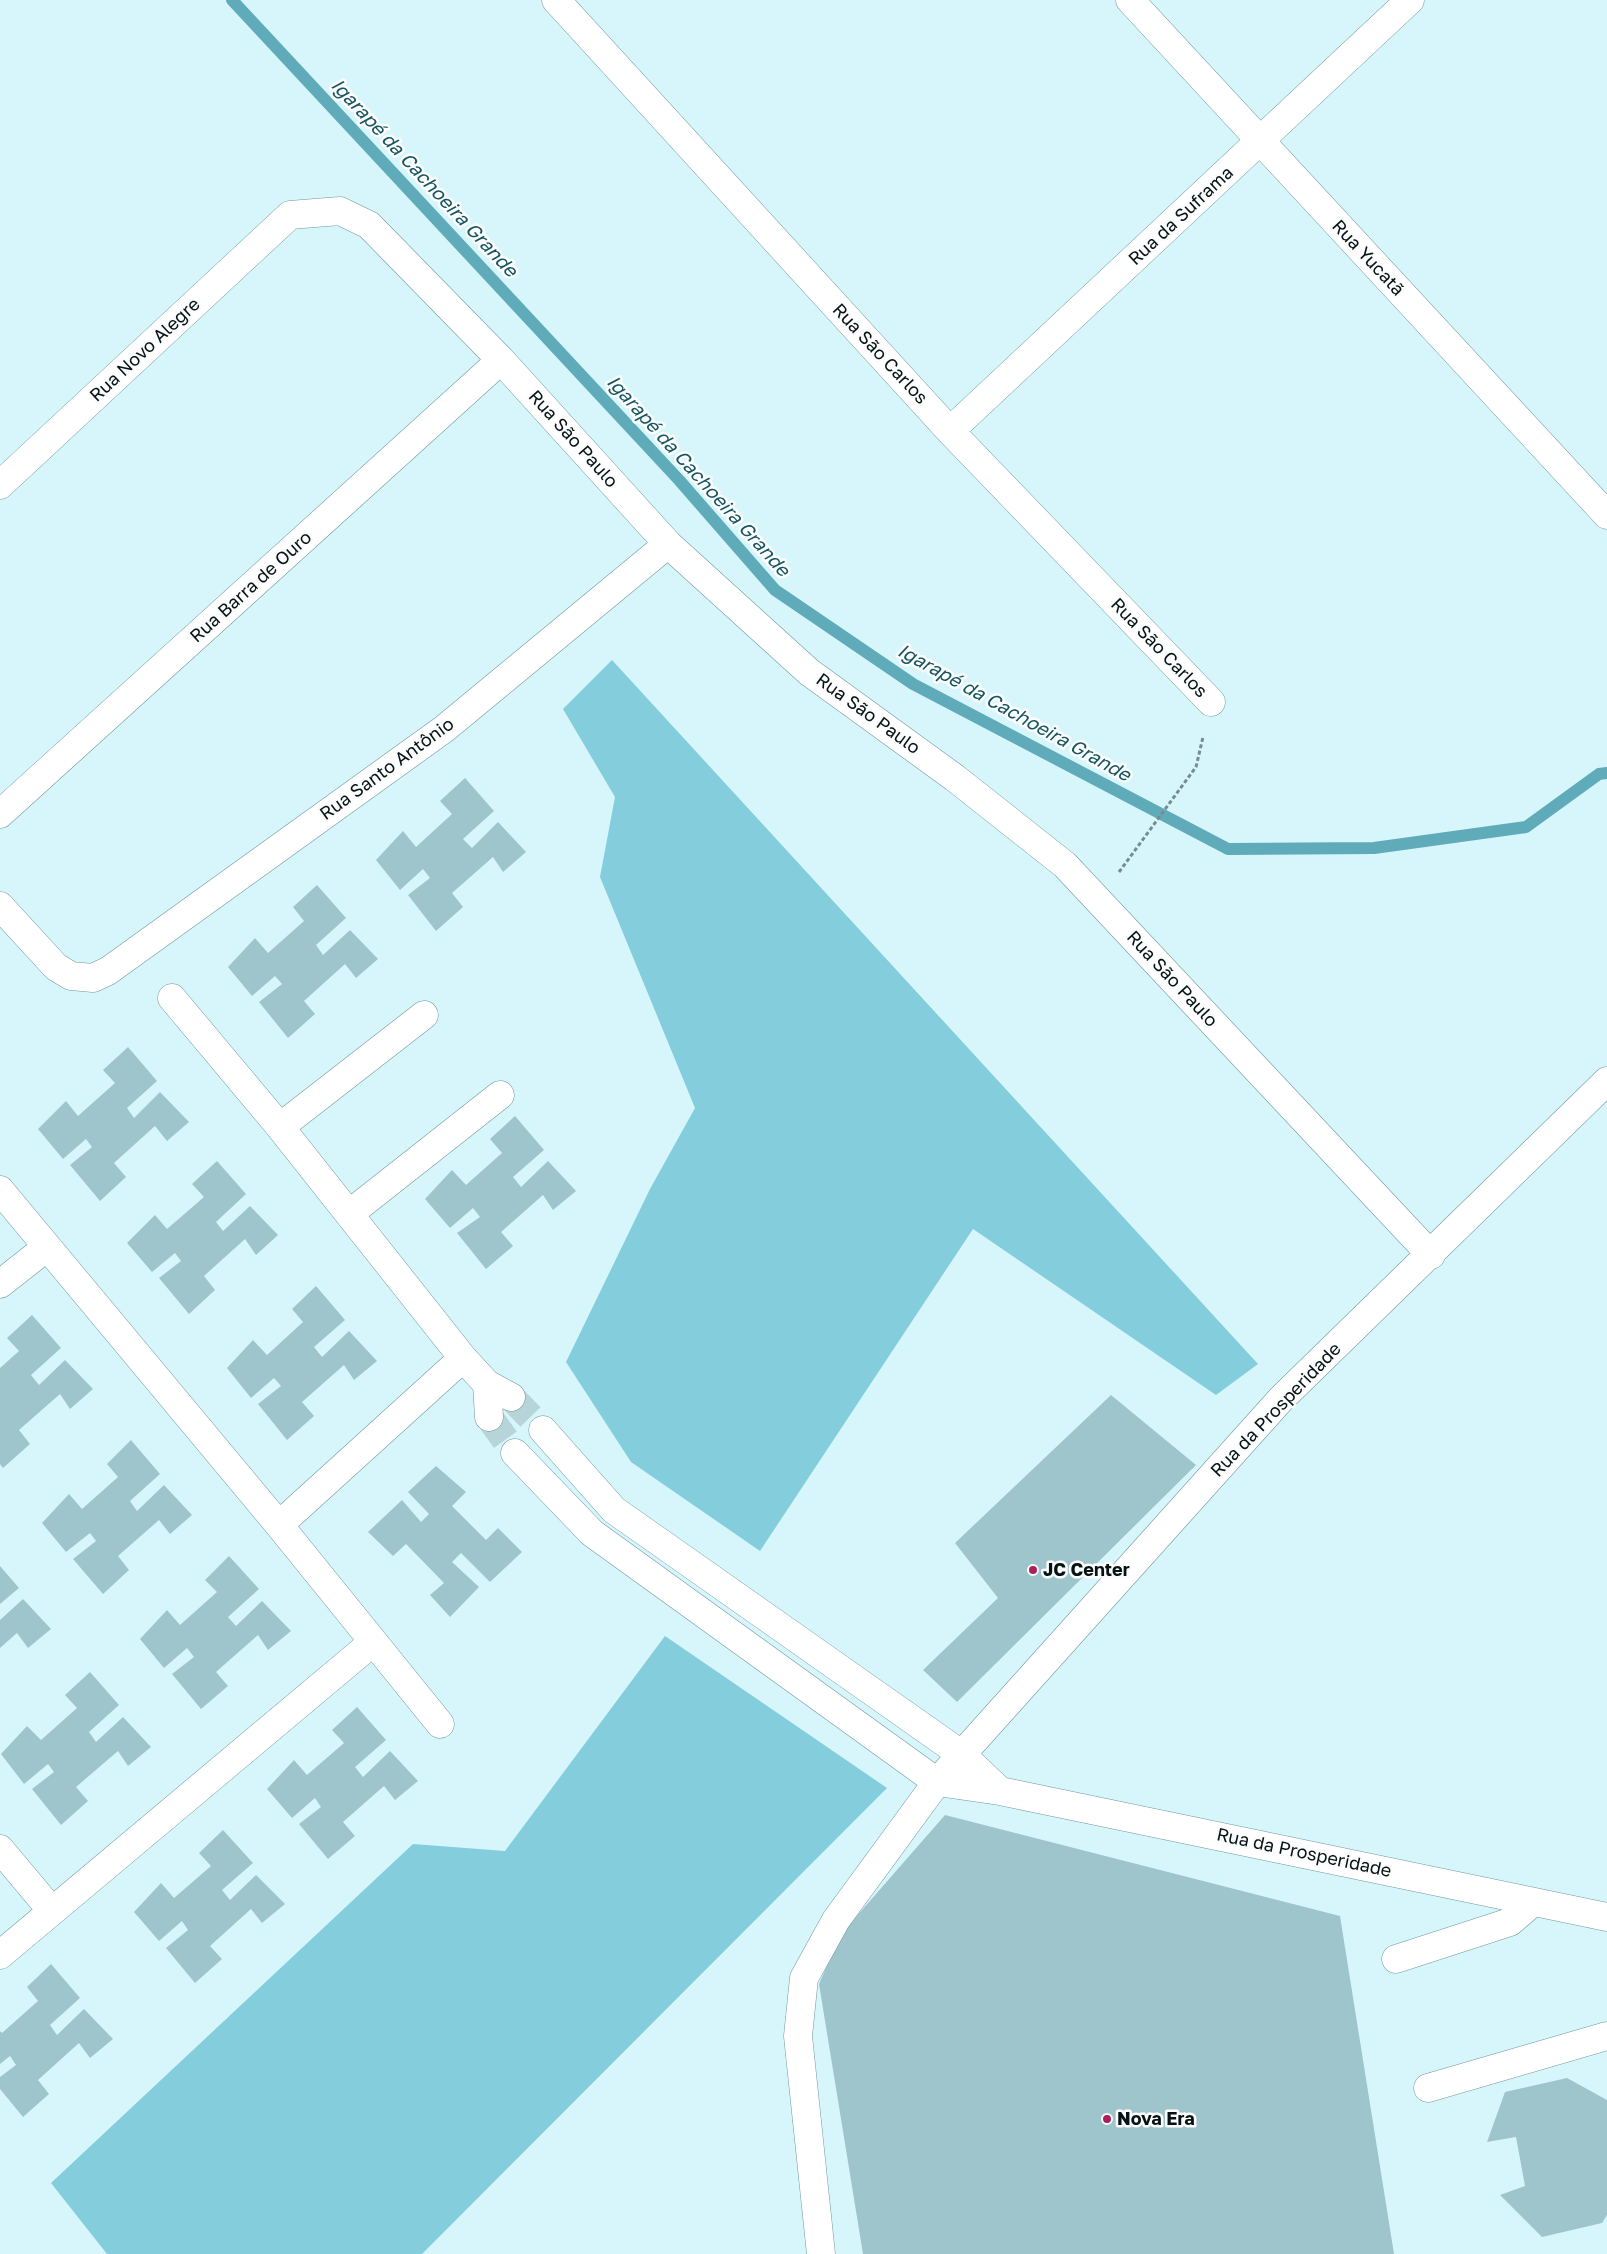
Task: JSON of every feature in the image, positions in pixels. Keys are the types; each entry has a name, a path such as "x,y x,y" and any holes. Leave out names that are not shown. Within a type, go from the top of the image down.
{"street":[{"name":"Rua São Carlos","path":"556,0 950,431 1211,702"},
{"name":"Rua Yucatã","path":"1130,0 1607,516"},
{"name":"Rua da Suframa","path":"950,431 1410,0"},
{"name":"Rua São Paulo","path":"290,215 340,211 369,225 501,360 668,544 809,672 955,778 1065,865 1431,1255"},
{"name":"Rua Novo Alegre","path":"0,485 290,215"},
{"name":"Rua Barra de Ouro","path":"0,814 501,360"},
{"name":"Rua Santo Antônio","path":"0,906 56,966 71,976 93,978 108,971 444,729 668,544"},
{"path":"172,998 280,1127 463,1358 487,1384 511,1397"},
{"path":"280,1127 424,1015"},
{"name":"Rua da Prosperidade","path":"937,1782 1282,1399 1607,1081"},
{"path":"349,1214 500,1095"},
{"path":"0,1190 279,1525 440,1724"},
{"path":"0,1284 47,1246"},
{"path":"279,1525 463,1358"},
{"path":"487,1384 489,1417"},
{"path":"543,1430 614,1510 961,1754 1000,1791"},
{"path":"515,1453 592,1533 937,1782 836,1920 804,1978 798,2036 821,2254"},
{"path":"592,1533 614,1510"},
{"path":"0,1955 373,1642"},
{"name":"Rua da Prosperidade","path":"937,1782 1000,1791 1607,1917"},
{"path":"0,1849 52,1911"},
{"path":"1396,1958 1510,1922 1533,1902"},
{"path":"1428,2088 1607,2036"}],"path":[{"path":"1140,842 1196,768"}],"shaded area":[{"path":"612,660 1258,1364 1216,1395 973,1229 760,1551 631,1462 566,1362 650,1189 695,1108 600,877 615,797 563,709"},
{"path":"665,1636 887,1788 422,2254 107,2254 51,2183 413,1844 505,1851"}],"building":[{"path":"465,778 494,811 463,839 472,848 498,822 526,852 503,872 493,857 452,893 463,907 436,931 408,895 430,878 423,869 400,890 376,860 403,831 416,847 452,814 440,801"},
{"path":"317,885 346,918 316,945 323,955 350,930 378,959 356,978 345,964 304,1001 315,1014 288,1038 259,1002 282,984 275,976 252,996 228,967 255,938 268,953 304,921 293,907"},
{"path":"128,1047 157,1081 127,1108 134,1118 160,1092 189,1122 167,1141 155,1126 114,1163 126,1177 100,1201 70,1165 92,1147 86,1139 63,1159 38,1129 66,1101 78,1116 115,1083 103,1070"},
{"path":"515,1116 544,1150 513,1177 521,1187 548,1161 576,1191 553,1210 543,1195 501,1232 513,1246 486,1269 457,1233 480,1217 473,1208 450,1228 425,1199 452,1170 466,1185 502,1153 490,1139"},
{"path":"217,1161 246,1194 216,1222 223,1231 250,1206 278,1235 256,1255 245,1239 204,1276 215,1290 189,1314 159,1278 181,1261 175,1253 152,1272 127,1243 155,1215 167,1229 204,1197 192,1184"},
{"path":"316,1286 345,1320 314,1347 322,1357 349,1331 377,1361 354,1380 344,1365 302,1402 314,1416 287,1440 258,1404 281,1386 274,1378 251,1398 227,1368 253,1340 267,1355 303,1322 292,1309"},
{"path":"32,1315 61,1348 31,1375 39,1385 65,1360 93,1389 70,1409 60,1394 19,1430 30,1444 3,1468 0,1464 0,1368 19,1351 7,1338"},
{"name":"JC Center","path":"1111,1395 1196,1465 957,1702 923,1670 998,1598 955,1543"},
{"path":"131,1440 160,1474 130,1501 137,1511 164,1485 192,1515 170,1534 159,1520 118,1556 129,1570 103,1594 73,1559 96,1541 90,1533 66,1552 42,1523 69,1494 82,1509 118,1477 107,1464"},
{"path":"436,1466 466,1492 452,1506 486,1540 498,1528 522,1552 490,1582 461,1553 452,1562 479,1587 450,1617 430,1595 444,1583 406,1544 393,1556 368,1532 402,1500 421,1522 429,1514 408,1492"},
{"path":"229,1556 259,1589 228,1617 236,1626 262,1601 291,1631 268,1650 258,1635 216,1672 228,1686 201,1709 172,1674 194,1657 187,1648 164,1668 140,1639 167,1610 180,1625 217,1592 205,1580"},
{"path":"0,1566 19,1588 0,1604"},
{"path":"23,1599 51,1629 28,1648 17,1633 0,1648 0,1620"},
{"path":"90,1672 119,1705 89,1732 96,1742 123,1717 151,1747 128,1766 118,1751 76,1787 88,1801 61,1825 32,1789 54,1772 48,1764 24,1784 1,1754 27,1726 41,1740 77,1708 65,1695"},
{"path":"357,1707 386,1740 355,1767 363,1777 390,1751 418,1781 395,1800 384,1786 343,1822 355,1836 328,1859 299,1824 321,1807 315,1798 292,1818 267,1789 294,1760 307,1775 344,1743 332,1730"},
{"name":"Nova Era","path":"945,1815 1340,1916 1394,2254 863,2254 819,1984 841,1934"},
{"path":"223,1830 253,1863 222,1890 230,1900 256,1875 285,1904 262,1923 251,1909 210,1946 222,1959 195,1983 166,1948 188,1930 182,1921 159,1941 134,1912 161,1883 174,1898 211,1866 199,1853"},
{"path":"51,1964 80,1998 50,2025 57,2035 84,2009 113,2039 90,2058 79,2043 38,2080 49,2094 23,2117 0,2089 0,2077 16,2065 10,2056 0,2064 0,2031 2,2033 38,2001 27,1987"},
{"path":"1567,2078 1607,2100 1607,2215 1602,2223 1542,2237 1500,2195 1525,2186 1516,2137 1487,2142 1505,2092"}],"waterway":[{"name":"Igarapé da Cachoeira Grande","path":"232,0 679,480 775,590 913,684 1228,849 1374,848 1526,827 1599,774 1607,773"}],"tunnel":[{"path":"511,1397 543,1430"},
{"path":"489,1417 515,1453"}],"place":[{"name":"JC Center","path":"1033,1570"},
{"name":"Nova Era","path":"1107,2119"}]}
